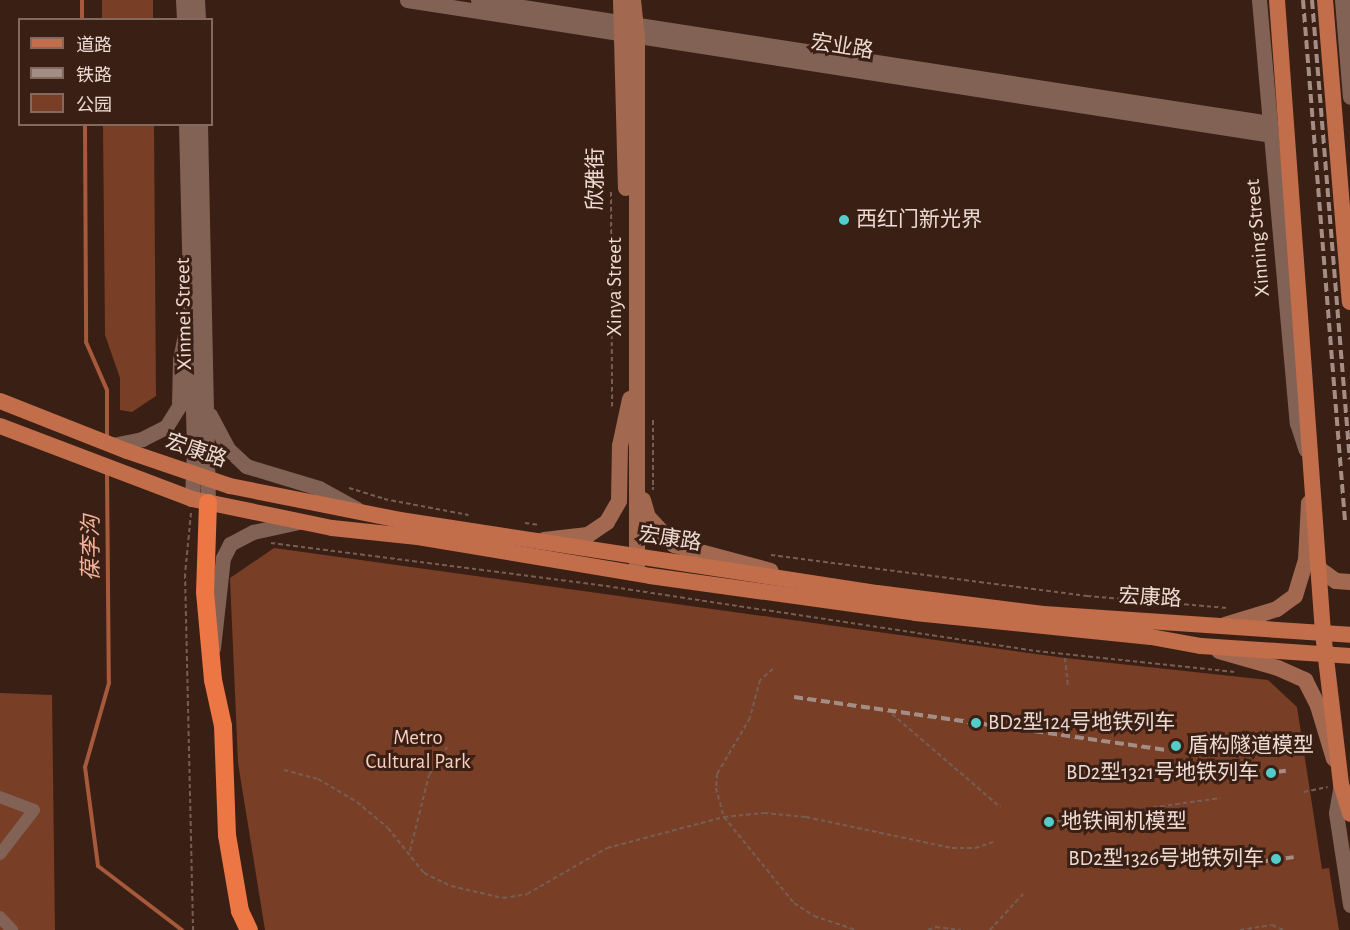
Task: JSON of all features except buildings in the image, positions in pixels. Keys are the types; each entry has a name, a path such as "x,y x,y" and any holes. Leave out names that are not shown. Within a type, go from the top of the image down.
{"highway":[{"path":"200,501 211,660 223,726 227,835 240,911 249,930"}],"main road":[{"name":"Xinya Street","path":"621,0 630,28 639,487 633,573"},
{"name":"Xinya Street","path":"633,0 630,28 630,399 634,555"},
{"name":"Xinning Street","path":"1276,0 1313,470 1323,633 1341,784 1350,814"},
{"path":"1325,0 1350,302"},
{"path":"537,541 588,535 607,522 619,501 620,446 630,399"},
{"name":"宏康路","path":"0,401 120,448 200,476 365,513 812,583 1044,614 1350,635"},
{"name":"宏康路","path":"0,426 200,501 300,522 633,573 927,614 1151,637 1201,646 1350,656"},
{"path":"1225,625 1277,609 1295,596 1306,560 1313,470"},
{"path":"639,487 648,517 674,545 812,583"},
{"path":"1318,568 1336,581 1350,582"},
{"path":"1201,646 1278,668 1305,680 1318,706 1341,784"}],"street":[{"path":"183,0 184,18"},
{"path":"197,0 198,18"},
{"name":"宏业路","path":"407,0 630,28"},
{"name":"宏业路","path":"478,0 630,28 1270,129"},
{"name":"Xinning Street","path":"1260,0 1297,423 1313,470"},
{"path":"1342,0 1350,97"},
{"name":"Xinmei Street","path":"186,126 190,308 200,501"},
{"name":"Xinmei Street","path":"200,126 207,405 200,476"},
{"path":"120,448 166,427 179,406 180,360 190,308"},
{"path":"207,405 214,428 228,449 246,466 319,488 365,513"},
{"path":"211,660 219,625 223,558 230,544 253,532 300,522"},
{"name":"Xinning Street","path":"1341,784 1336,813 1350,905"},
{"path":"0,797 34,810 0,854"},
{"path":"0,917 12,930"}],"path":[{"name":"欣雅街","path":"611,187 612,414"},
{"path":"343,486 384,499 480,517"},
{"path":"193,930 185,574 200,501"},
{"path":"514,522 550,526"},
{"path":"269,543 606,586 1036,651 1242,673"},
{"name":"宏康路","path":"770,555 1076,595 1230,608"},
{"path":"1065,658 1068,688"},
{"path":"773,669 760,680 750,718 717,774 716,788 723,817 794,903 814,916 856,930"},
{"path":"892,714 1000,807"},
{"path":"410,852 429,775 447,747"},
{"path":"284,770 318,779 357,802 410,852 424,873 451,886 503,898 527,894 607,848 723,817 764,813 806,817 952,848 975,848 993,843"},
{"path":"1304,792 1341,784"},
{"path":"1049,822 1220,798"},
{"path":"990,930 1023,894"},
{"path":"1240,930 1272,925 1283,930"},
{"path":"928,930 961,930"}],"green space":[{"path":"102,0 153,0 153,18 102,18"},
{"path":"103,126 154,126 156,396 132,412 120,410 120,378 105,335"},
{"name":"Metro Cultural Park","path":"274,548 1065,658 1268,680 1297,707 1322,869 1329,868 1339,930 265,930 238,763 230,578"},
{"path":"0,693 52,695 55,930 0,930"}],"waterway":[{"name":"葆李沟","path":"82,0 82,18"},
{"name":"葆李沟","path":"85,126 86,342 107,390 107,437"},
{"name":"葆李沟","path":"107,472 109,683 85,767 98,866 182,930"}],"railway":[{"path":"1303,0 1345,521"},
{"path":"1312,0 1350,459"},
{"path":"794,697 1166,750"},
{"path":"1252,775 1286,771"},
{"path":"1259,862 1294,857"}],"place":[{"name":"西红门新光界","path":"844,220"},
{"name":"BD2型124号地铁列车","path":"976,723"},
{"name":"盾构隧道模型","path":"1176,746"},
{"name":"BD2型1321号地铁列车","path":"1271,773"},
{"name":"地铁闸机模型","path":"1049,822"},
{"name":"BD2型1326号地铁列车","path":"1276,859"}]}
